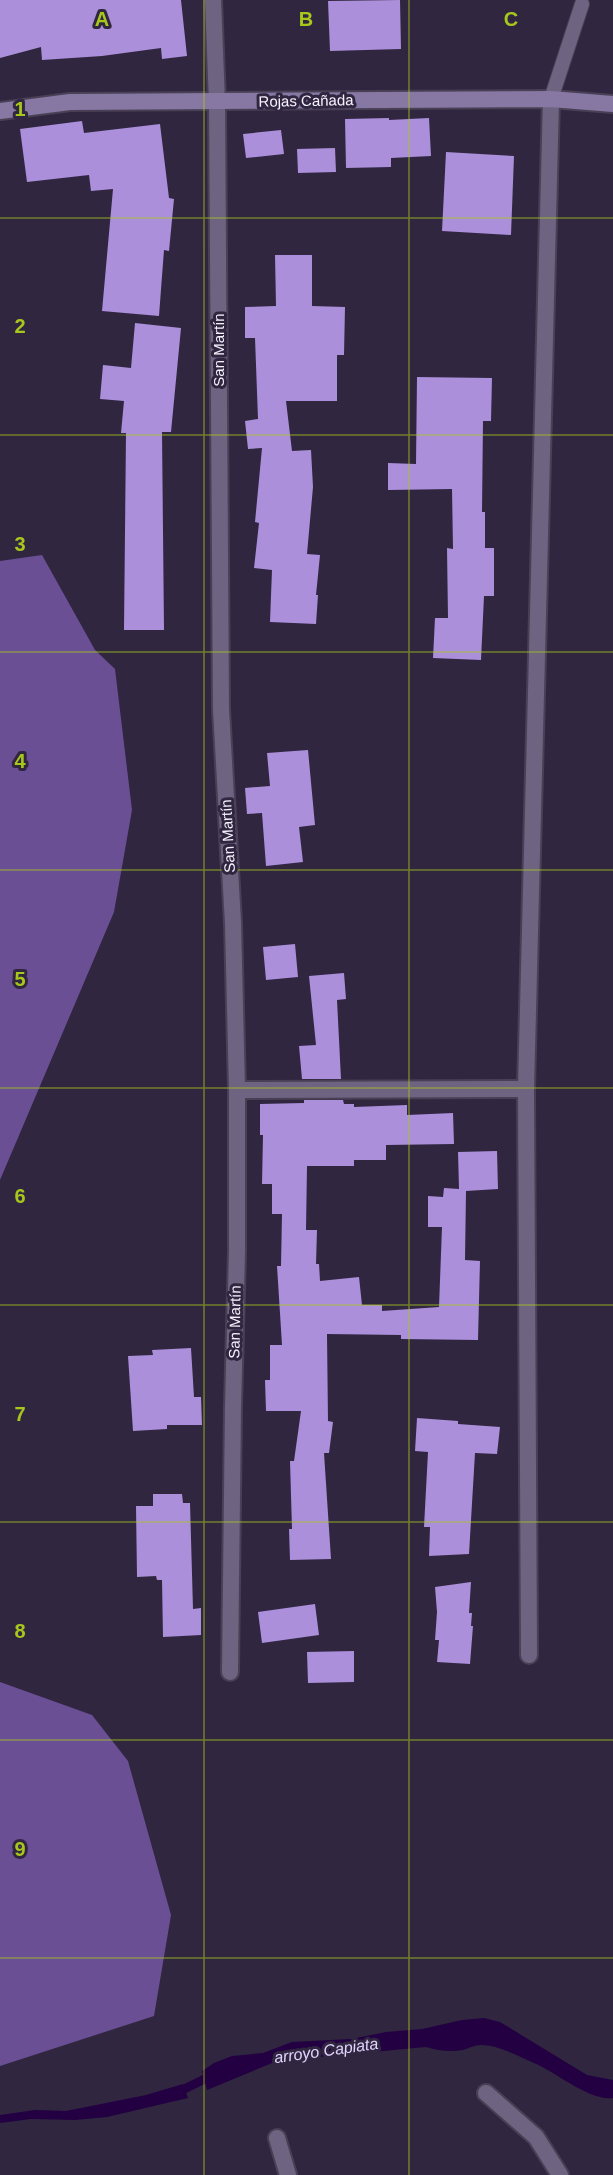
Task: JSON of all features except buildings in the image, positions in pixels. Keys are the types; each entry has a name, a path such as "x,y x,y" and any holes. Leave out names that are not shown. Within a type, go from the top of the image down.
{"main road":[{"name":"Rojas Cañada","path":"0,111 70,102 551,99 613,104"}],"street":[{"name":"San Martín","path":"213,0 217,102 221,709 233,922 237,1090 231,1672"},
{"path":"529,1655 526,1089 551,99"},
{"path":"237,1090 526,1089"},
{"path":"486,2093 536,2137 560,2175"},
{"path":"277,2138 288,2175"}],"lane":[{"path":"551,99 582,4"}],"shaded area":[{"path":"42,555 95,650 115,669 132,810 114,912 0,1180 0,561"},
{"path":"0,1682 92,1715 128,1761 171,1915 154,2016 0,2066"}],"water":[{"path":"484,2018 500,2022 587,2075 613,2080 613,2098 604,2098 583,2091 543,2067 515,2054 481,2045 458,2051 426,2047 277,2061 207,2090 202,2071 232,2056 263,2053 292,2042 351,2039"},
{"path":"183,2084 188,2098 107,2117 75,2120 31,2119 0,2123 0,2115 35,2110 66,2111 146,2095"}],"waterway":[{"name":"arroyo Capiata","path":"174,2094 215,2074"}]}
